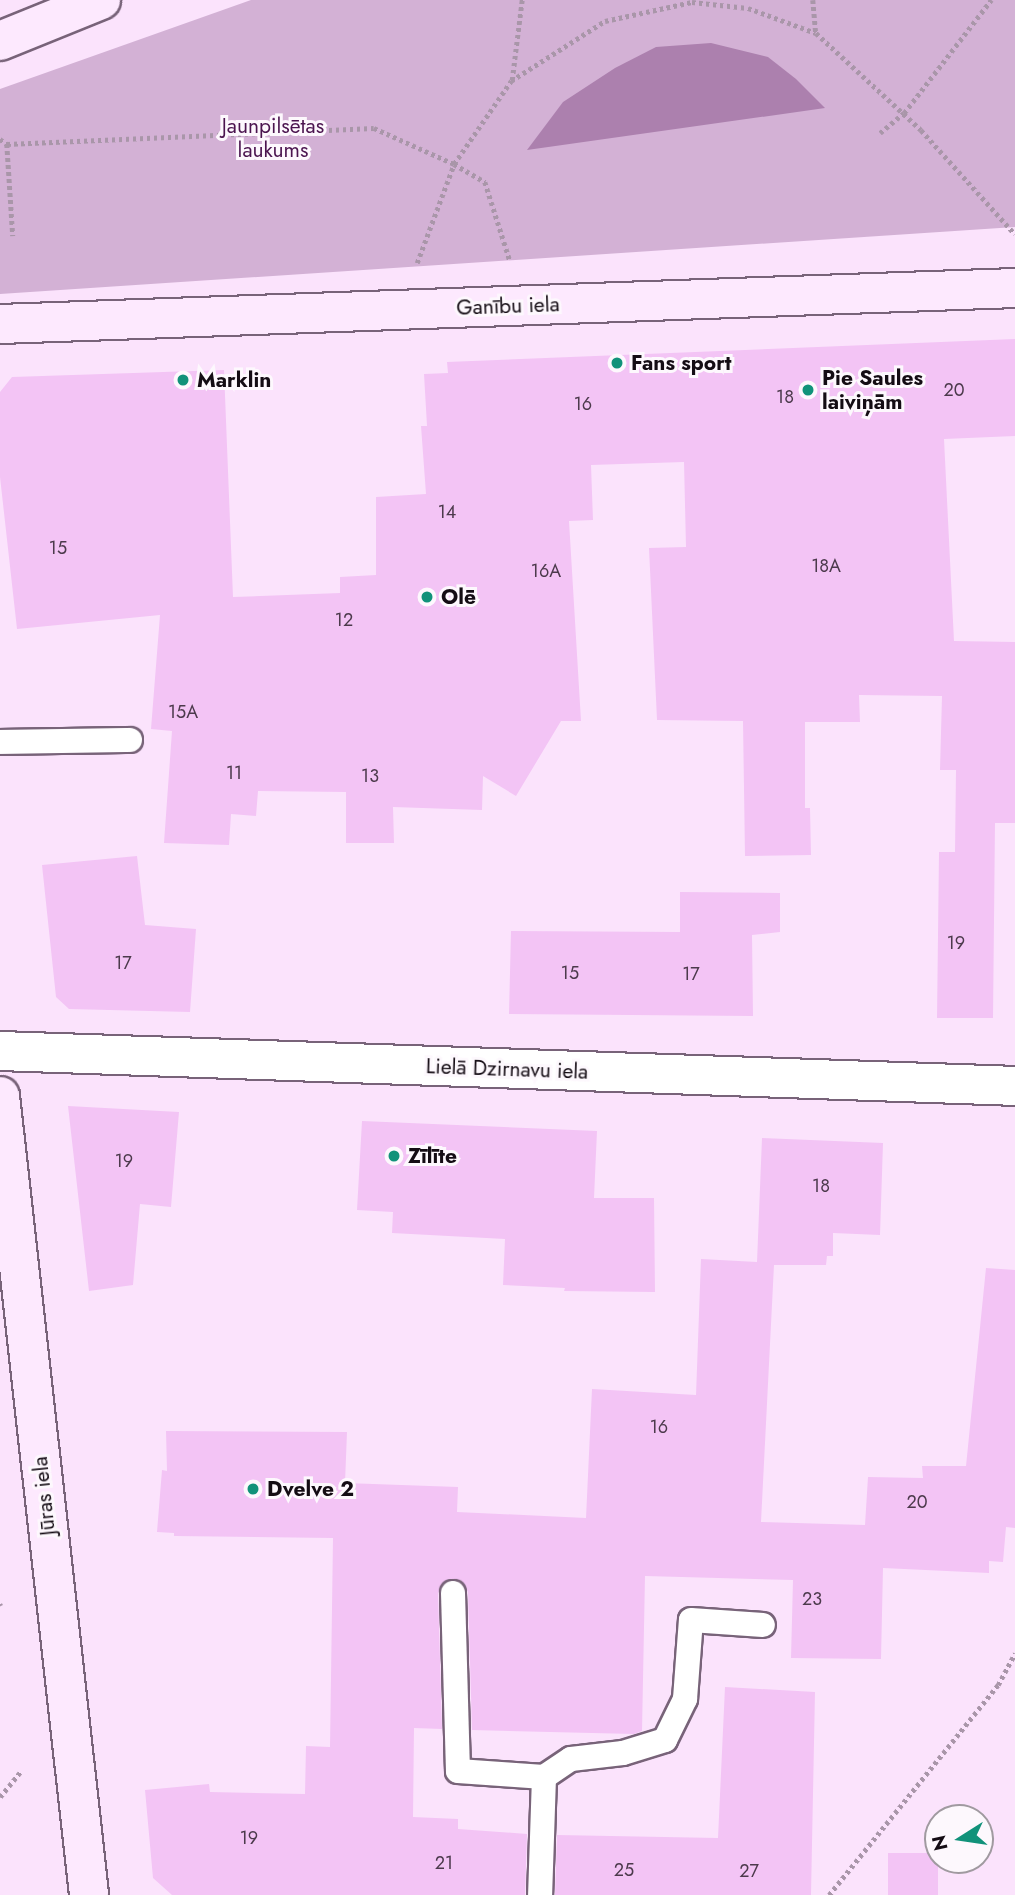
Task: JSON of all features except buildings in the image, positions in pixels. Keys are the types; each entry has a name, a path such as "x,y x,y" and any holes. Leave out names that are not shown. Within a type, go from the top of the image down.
{"street":[{"path":"0,41 101,0"},
{"name":"Ganību iela","path":"0,324 1015,288"},
{"name":"Lielā Dzirnavu iela","path":"0,1052 1015,1086"},
{"name":"Jūras iela","path":"0,1096 89,1895"}],"lane":[{"path":"0,742 130,740"},
{"path":"453,1593 458,1771 544,1777 571,1759 624,1754 665,1740 685,1699 691,1620 764,1625"},
{"path":"540,1895 544,1777"}],"path":[{"path":"512,81 522,0"},
{"path":"813,0 816,33"},
{"path":"880,133 904,113 991,0"},
{"path":"413,274 454,164 512,81 605,21 691,1 747,8 816,33 904,113 1015,234"},
{"path":"0,139 7,144 374,128 454,164 485,182 512,268"},
{"path":"7,144 13,236"},
{"path":"829,1895 998,1685 1015,1653"},
{"path":"0,1797 20,1772"}],"green space":[{"name":"Jaunpilsētas laukums","path":"251,0 1015,0 1015,227 0,294 0,89"}],"shaded area":[{"path":"711,43 768,57 796,79 825,108 527,150 563,102 615,68 656,47"}],"place":[{"name":"Fans sport","path":"617,363"},
{"name":"Marklin","path":"183,380"},
{"name":"Pie Saules laiviņām","path":"808,390"},
{"name":"Olē","path":"427,597"},
{"name":"Zīlīte","path":"394,1156"},
{"name":"Dvelve 2","path":"253,1489"}]}
